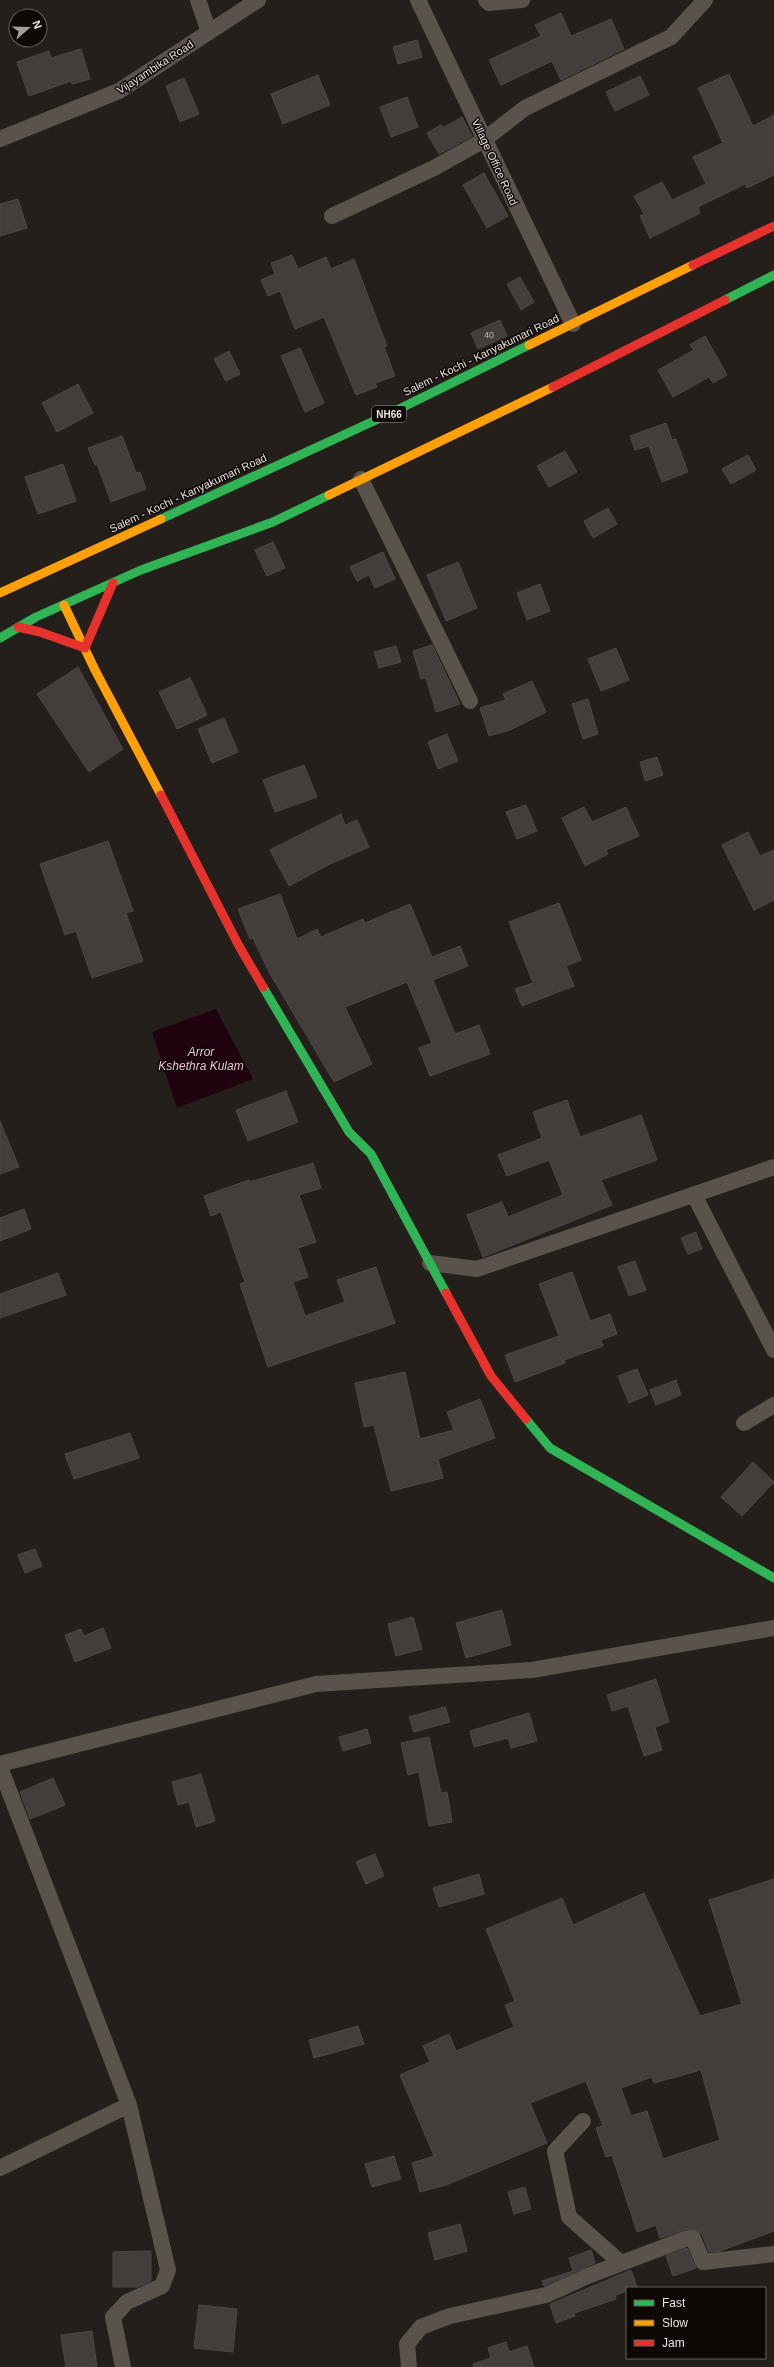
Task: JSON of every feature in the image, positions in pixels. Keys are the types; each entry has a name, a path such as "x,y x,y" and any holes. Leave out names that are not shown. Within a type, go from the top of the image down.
{"main road":[{"name":"Salem - Kochi - Kanyakumari Road","path":"0,593 389,414 774,226"},
{"path":"0,638 18,627 141,570 273,522 618,355 774,275"},
{"path":"85,648 114,583"},
{"path":"64,605 239,946 349,1132 371,1154 491,1376 550,1448 774,1578"},
{"path":"18,627 40,632 85,648"}],"street":[{"path":"198,0 209,32"},
{"name":"Vijayambika Road","path":"0,138 119,91 258,0"},
{"name":"Village Office Road","path":"418,0 572,324"},
{"path":"486,0 489,3 522,0"},
{"path":"332,216 434,168 484,140 525,108 671,37 705,0"},
{"path":"361,479 470,701"},
{"path":"430,1263 477,1269 774,1167"},
{"path":"694,1195 774,1350"},
{"path":"744,1423 774,1405"},
{"path":"0,1764 316,1684 532,1670 774,1628"},
{"path":"0,1768 130,2105 168,2270 162,2286 127,2302 113,2317 122,2367"},
{"path":"0,2168 130,2105"},
{"path":"582,2121 555,2151 569,2217 621,2263"},
{"path":"409,2367 408,2344 421,2327 450,2316 546,2296 621,2263 685,2239 693,2238 703,2262 774,2254"}],"water":[{"name":"Arror Kshethra Kulam","path":"216,1009 253,1079 177,1108 152,1032"}],"building":[{"path":"561,13 571,36 611,19 624,49 561,80 552,61 501,85 489,60 541,36 535,25"},
{"path":"417,40 422,57 398,64 393,47"},
{"path":"81,49 90,79 72,84 71,81 29,96 17,62 49,51 51,58"},
{"path":"729,74 753,126 774,115 774,175 747,188 745,184 698,207 700,213 650,238 640,216 644,214 634,196 662,182 672,200 706,184 693,157 723,143 698,88"},
{"path":"318,75 330,105 283,124 271,94"},
{"path":"640,76 649,95 615,111 606,92"},
{"path":"184,78 199,114 180,122 166,86"},
{"path":"407,97 418,127 391,137 380,107"},
{"path":"462,117 472,136 439,154 427,133 441,125 443,128"},
{"path":"484,173 508,216 487,228 463,185"},
{"path":"18,199 27,228 0,236 0,204"},
{"path":"292,255 298,269 326,257 331,269 354,259 387,346 384,347 395,376 375,383 377,387 356,395 324,317 295,329 280,291 268,296 261,280 275,274 271,263"},
{"path":"520,277 534,302 521,310 507,284"},
{"path":"500,320 507,336 478,349 471,333"},
{"path":"705,336 727,375 713,383 709,377 673,397 658,370 694,350 690,345"},
{"path":"300,348 324,403 305,412 281,356"},
{"path":"229,351 240,374 226,381 214,359"},
{"path":"78,384 93,413 57,432 42,403"},
{"path":"666,423 672,440 676,439 688,472 662,482 649,446 635,450 630,436"},
{"path":"122,436 136,473 140,472 146,489 111,502 97,464 95,465 88,448"},
{"path":"565,451 577,472 549,487 537,466"},
{"path":"748,455 756,470 731,484 722,469"},
{"path":"63,464 76,501 38,514 25,477"},
{"path":"608,508 617,524 593,538 584,521"},
{"path":"273,542 285,568 267,576 255,550"},
{"path":"383,552 395,579 375,588 369,575 357,581 350,567"},
{"path":"458,562 477,608 446,621 427,575"},
{"path":"540,584 550,611 527,620 517,593"},
{"path":"432,645 460,704 436,712 426,678 421,679 413,651"},
{"path":"396,646 401,662 379,668 374,652"},
{"path":"616,648 629,680 601,691 588,659"},
{"path":"78,667 123,749 89,772 37,694"},
{"path":"190,678 207,715 177,729 159,692"},
{"path":"532,681 546,712 510,730 489,736 480,708 506,700 503,694"},
{"path":"588,699 598,734 583,739 572,704"},
{"path":"224,718 238,752 212,763 198,729"},
{"path":"447,734 458,761 438,769 428,742"},
{"path":"657,757 663,775 645,781 640,762"},
{"path":"304,765 317,797 275,812 263,780"},
{"path":"526,805 537,831 517,839 506,812"},
{"path":"584,807 592,822 626,807 639,836 606,850 608,854 585,866 562,818"},
{"path":"341,814 345,825 357,820 369,847 330,864 289,886 270,850"},
{"path":"748,832 760,856 774,850 774,900 754,910 722,845"},
{"path":"108,841 133,911 126,913 143,961 92,978 76,931 65,935 40,864"},
{"path":"280,894 297,939 317,929 321,937 363,919 365,923 410,904 432,957 460,946 468,966 433,980 455,1034 479,1025 490,1054 430,1076 419,1048 432,1043 407,982 345,1007 372,1064 334,1082 269,972 253,938 250,939 238,909"},
{"path":"559,903 581,960 566,966 574,986 522,1006 515,989 533,983 509,922"},
{"path":"286,1091 298,1122 248,1141 236,1110"},
{"path":"567,1100 580,1137 641,1115 657,1160 601,1180 612,1205 483,1257 467,1215 502,1202 508,1217 563,1195 549,1160 507,1176 498,1155 542,1138 533,1112"},
{"path":"0,1121 19,1167 0,1174"},
{"path":"313,1163 321,1188 299,1195 316,1242 298,1248 308,1277 293,1282 305,1316 345,1302 337,1280 376,1267 395,1323 268,1367 240,1284 245,1282 221,1212 211,1216 204,1196 249,1180 250,1182"},
{"path":"24,1209 31,1229 0,1241 0,1218"},
{"path":"696,1232 702,1249 688,1254 681,1238"},
{"path":"635,1261 646,1290 629,1296 618,1267"},
{"path":"572,1272 590,1321 610,1314 617,1334 601,1340 603,1346 564,1360 565,1363 515,1382 505,1355 559,1336 539,1284"},
{"path":"58,1273 66,1295 0,1318 0,1294"},
{"path":"637,1369 648,1395 629,1403 618,1376"},
{"path":"405,1372 420,1439 454,1430 447,1412 480,1399 495,1438 438,1459 443,1478 391,1491 374,1425 364,1427 355,1383"},
{"path":"676,1380 681,1395 656,1405 650,1390"},
{"path":"130,1433 139,1458 74,1479 65,1454"},
{"path":"753,1462 774,1482 742,1516 721,1497"},
{"path":"35,1549 42,1566 25,1573 18,1555"},
{"path":"502,1610 511,1645 466,1658 456,1623"},
{"path":"413,1617 422,1649 396,1656 388,1624"},
{"path":"103,1628 111,1648 75,1662 65,1635 81,1629 84,1636"},
{"path":"656,1679 669,1722 655,1727 662,1750 644,1756 628,1706 612,1711 607,1695"},
{"path":"445,1707 450,1722 414,1732 409,1717"},
{"path":"529,1713 537,1741 511,1748 508,1738 474,1747 470,1731"},
{"path":"367,1729 371,1743 343,1751 339,1737"},
{"path":"429,1737 441,1793 447,1792 452,1822 429,1826 419,1772 408,1775 401,1743"},
{"path":"201,1774 215,1821 196,1827 189,1802 178,1805 172,1782"},
{"path":"53,1778 65,1805 30,1819 20,1792"},
{"path":"375,1854 384,1876 366,1884 356,1862"},
{"path":"479,1874 484,1894 439,1907 433,1888"},
{"path":"774,1879 774,2231 720,2251 709,2252 702,2234 697,2230 684,2230 660,2238 656,2225 637,2232 612,2155 606,2157 596,2128 603,2126 586,2081 530,2103 547,2143 446,2185 420,2192 412,2163 434,2156 400,2075 430,2062 423,2046 449,2034 456,2051 514,2027 505,2005 515,2001 486,1929 562,1898 573,1925 644,1893 700,2016 742,2004 709,1900","holes":["701,2070 720,2140 663,2159 647,2111 631,2116 621,2088 652,2077 654,2083"]},
{"path":"358,2026 364,2044 314,2058 309,2040"},
{"path":"394,2156 401,2179 372,2187 365,2164"},
{"path":"525,2187 531,2209 514,2214 508,2192"},
{"path":"460,2224 467,2251 435,2260 428,2233"},
{"path":"687,2248 696,2268 673,2276 666,2256"},
{"path":"591,2250 595,2263 544,2286 542,2281 573,2271 569,2258"},
{"path":"151,2251 151,2281 137,2287 113,2287 113,2252"},
{"path":"631,2270 637,2287 626,2287 626,2291 615,2295 616,2299 574,2313 575,2316 556,2323 550,2304"},
{"path":"199,2305 237,2309 233,2352 194,2348"},
{"path":"92,2331 97,2367 66,2367 61,2335"},
{"path":"506,2342 509,2352 527,2346 534,2367 474,2367 473,2364 491,2358 488,2348"}],"traffic: fast":[{"path":"725,300 774,275"},
{"path":"161,519 389,414 529,345"},
{"path":"0,638 36,617 141,570 273,522 329,495"},
{"path":"263,987 349,1132 371,1154 446,1293"},
{"path":"526,1419 550,1448 774,1578"}],"traffic: slow":[{"path":"529,345 693,265"},
{"path":"329,495 553,387"},
{"path":"0,593 161,519"},
{"path":"64,605 95,670 161,795"}],"traffic: jam":[{"path":"693,265 774,226"},
{"path":"553,387 725,300"},
{"path":"18,627 40,632 85,648 113,583"},
{"path":"161,795 239,946 263,987"},
{"path":"446,1293 491,1376 526,1419"}]}
